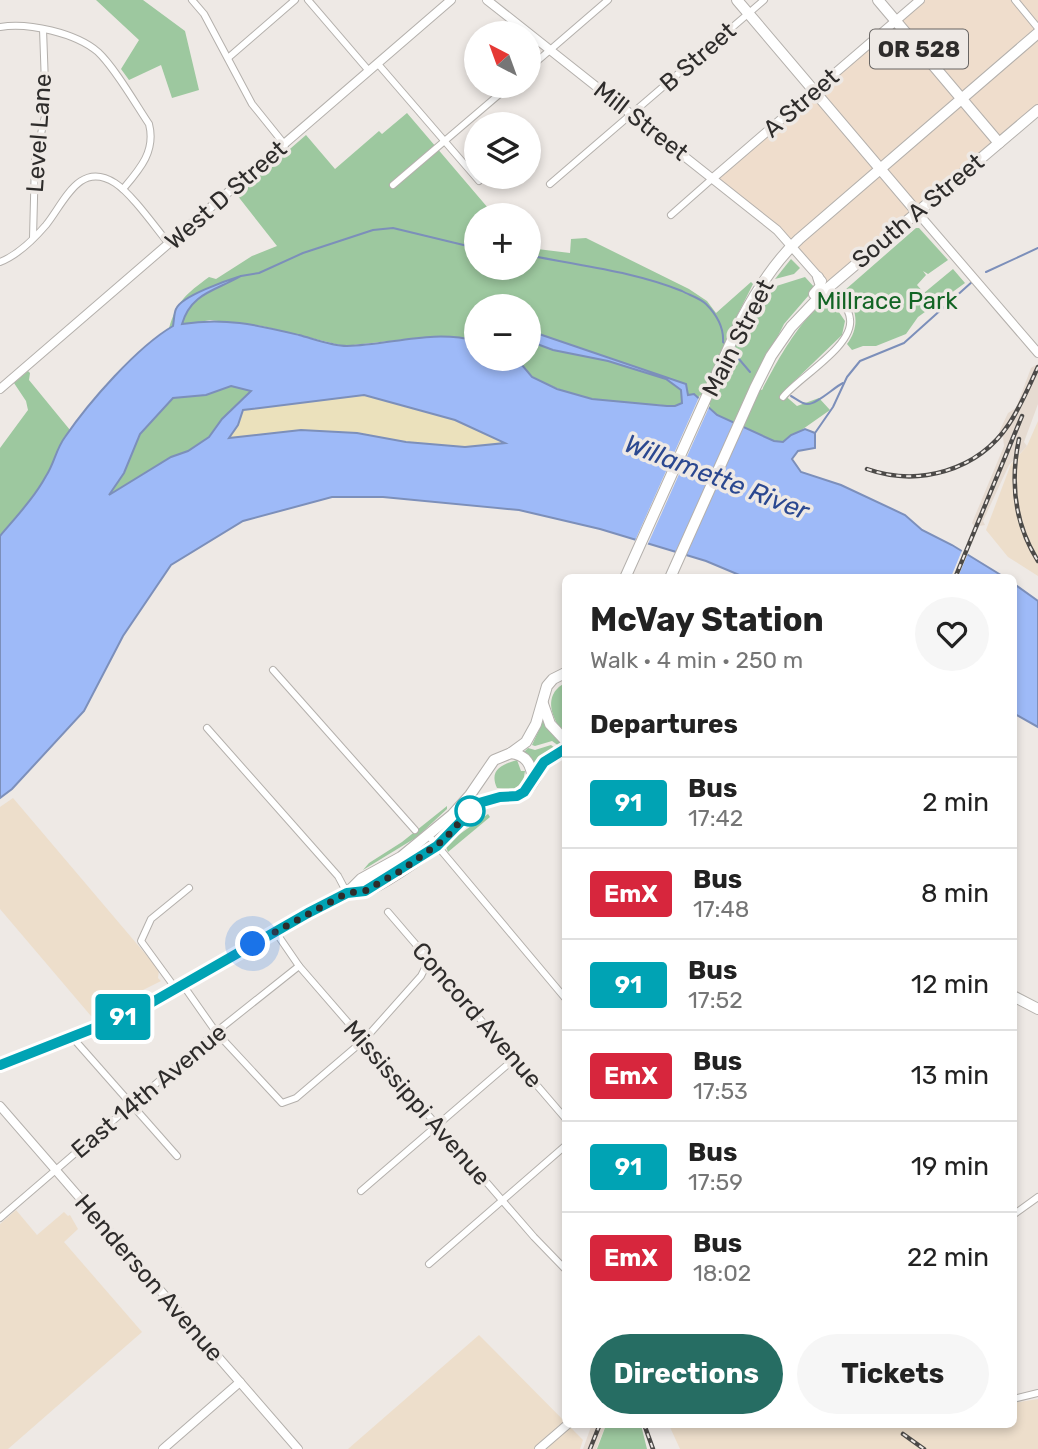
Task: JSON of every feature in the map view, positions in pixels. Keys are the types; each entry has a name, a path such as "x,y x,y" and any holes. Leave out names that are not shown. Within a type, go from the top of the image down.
{"main road":[{"path":"737,0 916,211"},
{"name":"OR 528","path":"878,0 999,143"},
{"name":"Main Street","path":"627,574 742,318 765,280 792,245 1038,30"},
{"name":"South A Street","path":"672,574 755,388 771,356 791,327 828,288 1038,110"},
{"path":"771,356 790,321 821,286 818,276"},
{"path":"0,1065 135,1012 275,931 347,893 360,880 401,857 429,836 466,800 494,760 522,746 532,734 550,682 562,675"},
{"path":"542,701 550,724 562,737"},
{"path":"347,893 365,891 437,846 475,806 487,799 521,795 549,757 562,750"},
{"path":"511,753 527,760 533,779"},
{"path":"486,773 489,787 500,797"},
{"path":"1017,998 1038,1009"}],"street":[{"path":"192,0 204,14 259,114 285,145"},
{"path":"228,58 295,0"},
{"path":"308,0 369,71"},
{"name":"West D Street","path":"0,389 451,0"},
{"name":"Mill Street","path":"487,0 713,178 792,245 828,288"},
{"path":"541,58 608,0"},
{"name":"B Street","path":"550,184 764,0"},
{"name":"A Street","path":"713,178 920,0"},
{"path":"1015,0 1038,30"},
{"path":"0,27 22,24 43,29 63,34 96,50 149,124 151,146 146,160 122,189"},
{"name":"Level Lane","path":"33,238 35,160 46,113 43,29"},
{"path":"378,64 464,164"},
{"path":"393,185 495,98"},
{"path":"0,262 18,253 33,238 57,210 69,190 80,181 93,178 114,182 170,244"},
{"path":"671,215 713,178"},
{"path":"916,211 1038,353"},
{"path":"783,397 794,384 841,345 850,330 847,309 828,288"},
{"path":"273,670 415,830"},
{"path":"207,728 338,876 347,893"},
{"path":"429,836 562,994"},
{"path":"189,888 151,919 141,941 216,1032 282,1103 296,1098 364,1040 421,976 429,960"},
{"name":"Concord Avenue","path":"388,912 562,1115"},
{"name":"Mississippi Avenue","path":"275,931 299,966 562,1266"},
{"name":"East 14th Avenue","path":"0,1218 216,1032 299,966"},
{"path":"72,1037 177,1156"},
{"path":"361,1191 514,1059"},
{"name":"Henderson Avenue","path":"0,1106 298,1449"},
{"path":"429,1264 562,1149"},
{"path":"1017,1213 1038,1197"},
{"path":"163,1449 240,1382"},
{"path":"1017,1397 1038,1393"},
{"path":"539,1449 563,1428"}],"shaded area":[{"path":"920,0 1038,0 1038,107 828,288 787,239 713,178"},
{"path":"1036,365 1038,404 1024,442 1027,446 1009,465 983,521 985,525 979,526 972,544 967,542 974,526 972,523 1004,446 999,432 1008,413 1016,408 1031,368"},
{"path":"1038,421 1038,576 1008,557 986,530 1011,464 1027,446"},
{"path":"13,798 159,970 158,978 161,981 91,1016 0,909 0,807"},
{"path":"16,1210 37,1235 64,1212 70,1215 78,1229 64,1242 142,1332 8,1449 0,1449 0,1224"},
{"path":"479,1335 562,1419 562,1428 571,1428 583,1440 580,1449 348,1449"},
{"path":"1038,1399 1038,1449 680,1449 670,1428 1017,1428 1017,1402"},
{"path":"591,1428 605,1428 596,1449 583,1449"}],"green space":[{"path":"96,0 143,0 185,31 199,90 172,98 161,65 129,80 121,69 139,40"},
{"path":"407,113 464,180 464,189 472,189 484,203 464,203 464,280 541,280 541,249 570,253 571,239 586,238 689,289 707,301 716,313 751,282 753,284 737,316 748,322 770,288 805,277 815,288 784,324 753,386 762,390 782,353 802,325 822,305 832,302 845,321 842,335 782,393 797,406 819,398 830,410 783,443 694,409 605,401 556,388 522,371 541,371 541,294 464,294 464,340 459,337 408,339 344,346 262,326 210,320 169,328 179,304 201,283 209,277 216,279 252,256 277,246 237,195 306,135 335,169 379,131 382,134"},
{"name":"Millrace Park","path":"919,228 948,260 928,274 923,271 926,275 917,285 924,293 953,269 965,283 918,317 906,334 876,346 863,346 852,350 847,344 854,332 856,320 845,290"},
{"path":"791,259 800,268 794,274 775,279"},
{"path":"28,371 29,380 70,430 37,491 0,536 0,448 28,410 26,401 14,383"},
{"path":"231,386 252,391 222,419 209,437 188,451 171,457 108,497 124,473 140,434 173,398 206,395"},
{"path":"562,685 562,728 551,709 552,697"},
{"path":"543,721 562,745 552,741 532,745"},
{"path":"551,745 555,748 535,765 524,752 528,748 535,750"},
{"path":"517,760 521,771 525,771 523,782 514,789 497,788 495,777 498,769"},
{"path":"447,806 417,837 363,870 369,863 402,842"},
{"path":"488,814 490,817 448,852 446,847 450,841"},
{"path":"424,846 427,850 359,890 358,888"},
{"path":"605,1428 642,1428 647,1449 597,1449"}],"sand":[{"path":"364,395 455,420 506,443 465,447 406,442 357,433 228,439 243,410"}],"water":[{"name":"Willamette River","path":"241,276 198,299 191,306 182,324 213,321 241,323 347,346 428,337 460,338 464,339 464,371 527,371 532,377 557,389 592,399 667,406 682,403 681,390 666,379 608,361 553,350 541,346 541,335 686,384 688,395 694,394 717,415 774,441 783,442 805,429 815,433 815,448 798,451 792,459 801,472 841,485 905,515 922,530 999,574 737,574 706,561 600,529 519,510 383,497 332,497 243,521 171,565 123,636 84,711 12,789 0,798 0,536 41,484 62,442 75,423 129,361 173,326 175,311 195,294","holes":["231,386 251,391 222,419 209,437 109,495 124,473 140,434 173,398 206,395","364,395 455,420 505,443 465,447 406,442 357,433 301,430 229,438 238,425 243,410"]},
{"path":"1017,586 1038,601 1038,727 1017,715"}],"pier":[{"path":"700,395 710,405 647,546 634,543"},
{"path":"963,548 969,551 959,574 952,574"}],"waterway":[{"path":"241,276 259,273 303,253 373,230 393,228 464,245"},
{"path":"986,272 1038,248"},
{"path":"541,258 625,274 682,291 701,300 710,308 719,321 723,342 727,345"},
{"path":"815,433 833,407 847,377 860,361 904,343 973,281"},
{"path":"733,352 750,372"},
{"path":"791,396 811,404 843,383"}],"railway":[{"path":"867,469 886,474 926,475 964,464 996,440 1009,424 1038,367"},
{"path":"957,574 1022,416"},
{"path":"1019,439 1015,471 1016,502 1024,532 1038,561"},
{"path":"590,1449 598,1428"},
{"path":"645,1428 653,1449"},
{"path":"903,1434 924,1449"}],"bus line":[{"name":"91","path":"0,1065 135,1012 308,913 347,893 365,891 437,846 479,803 487,799 517,796 524,792 544,762 562,750"}],"route":[{"path":"253,944 347,893 365,891 402,870 451,834 471,809 470,811"}]}
